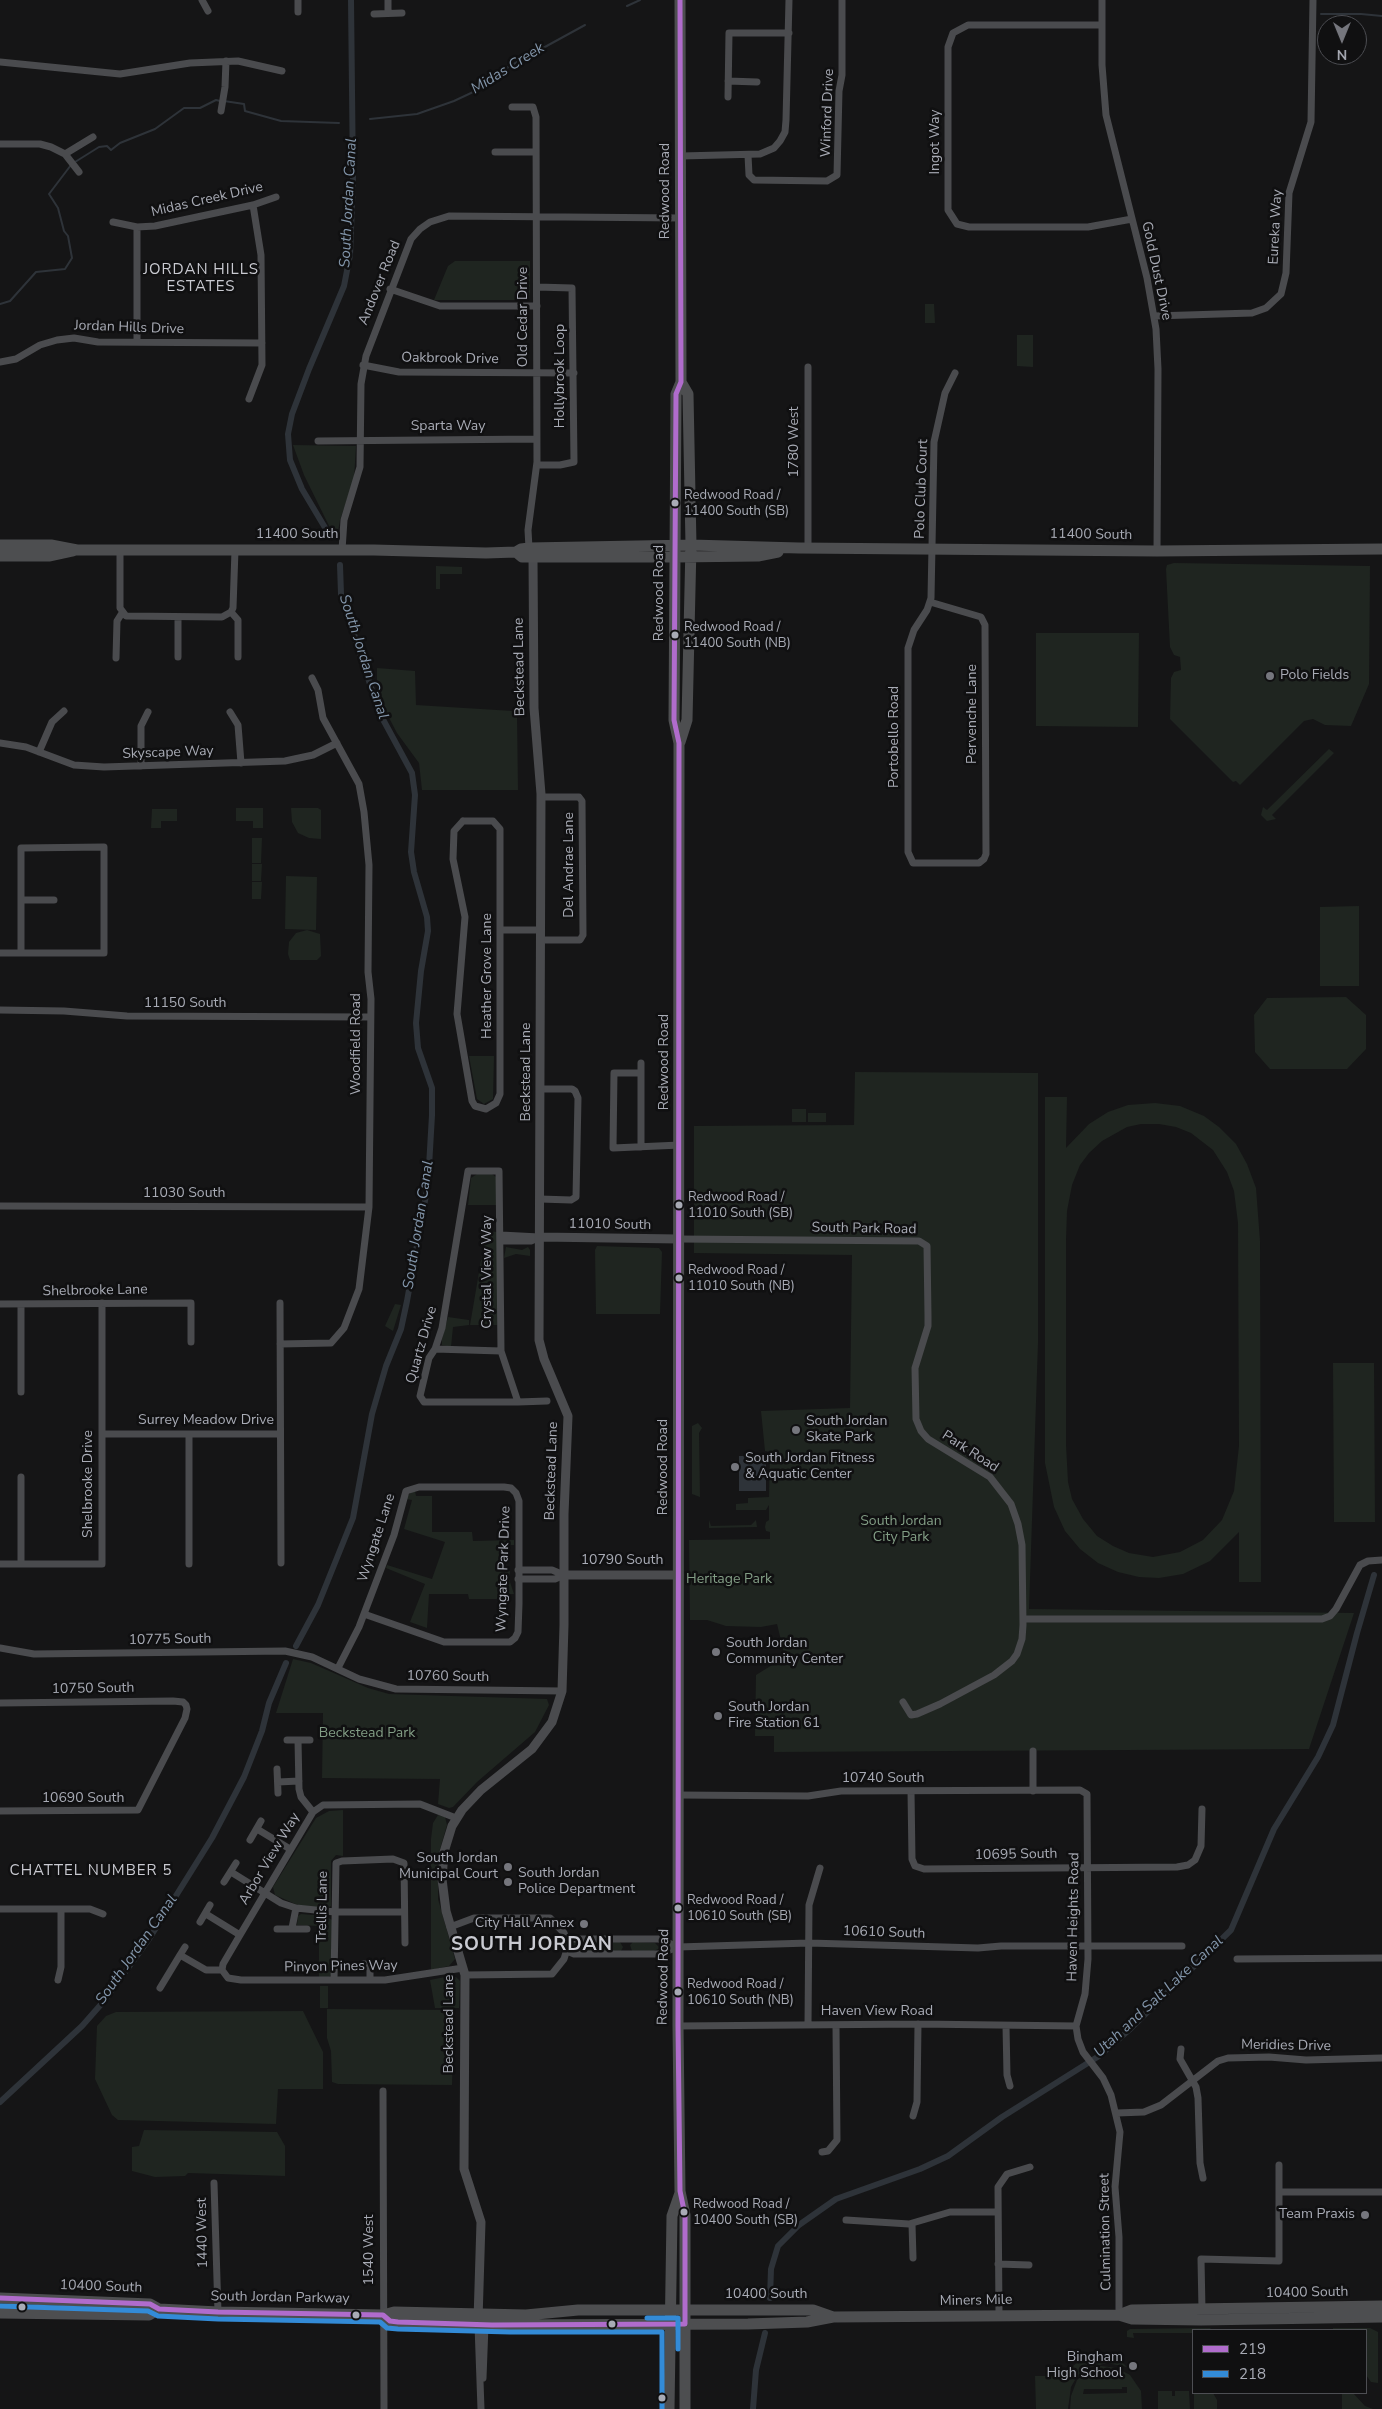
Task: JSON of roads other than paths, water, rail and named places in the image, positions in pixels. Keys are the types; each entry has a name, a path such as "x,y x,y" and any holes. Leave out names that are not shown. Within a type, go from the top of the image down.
{"main road":[{"name":"Redwood Road","path":"680,0 681,382 676,394 674,720 679,743 678,2026 680,2191 685,2215 685,2409"},
{"name":"Redwood Road","path":"679,743 687,720 691,557 688,394 681,382"},
{"name":"11400 South","path":"0,545 51,545 77,550 516,552 522,557 531,552 675,545 1157,551 1382,549"},
{"name":"11400 South","path":"531,552 691,557 758,556 804,548"},
{"name":"11400 South","path":"0,556 50,556 77,550"},
{"name":"Redwood Road","path":"669,2409 672,2216 680,2191"},
{"name":"10400 South","path":"0,2298 150,2304 159,2309 149,2315 0,2312"},
{"name":"10400 South","path":"1233,2310 1382,2306"},
{"name":"South Jordan Parkway","path":"159,2309 383,2315 390,2321 398,2322"},
{"name":"10400 South","path":"383,2315 394,2312 482,2320 578,2310 813,2310 833,2317"},
{"name":"Miners Mile","path":"1119,2315 1132,2310 1233,2310"},
{"name":"Miners Mile","path":"833,2317 1119,2315 1132,2319 1314,2319"},
{"name":"10400 South","path":"398,2322 482,2320 685,2324 806,2322 833,2317"},
{"name":"10400 South","path":"1314,2319 1382,2317"}],"street":[{"path":"202,0 208,11"},
{"path":"298,0 298,12"},
{"path":"388,0 388,13"},
{"path":"681,156 760,154 774,148 784,132 789,0"},
{"name":"Winford Drive","path":"748,155 750,175 754,180 827,181 837,175 839,91 842,76 842,0"},
{"name":"Gold Dust Drive","path":"1102,0 1102,65 1106,115 1148,278 1154,316 1158,362 1157,551"},
{"name":"Eureka Way","path":"1154,316 1252,313 1266,308 1281,294 1286,280 1288,193 1311,122 1313,0"},
{"path":"374,14 402,13"},
{"name":"Ingot Way","path":"1102,25 968,25 953,33 948,47 948,210 956,224 969,227 1088,227 1132,219"},
{"path":"728,97 729,33 789,33"},
{"path":"0,62 120,74 214,60 238,61 282,71"},
{"path":"221,111 225,87 226,61"},
{"path":"728,81 757,82"},
{"name":"Old Cedar Drive","path":"512,107 533,107 536,117 536,465 528,530 531,552"},
{"path":"67,158 93,137"},
{"path":"0,144 40,144 67,158 79,172"},
{"path":"495,152 536,152"},
{"name":"Midas Creek Drive","path":"113,222 137,227 162,225 276,197"},
{"path":"248,399 262,365 261,255 253,204"},
{"name":"Andover Road","path":"342,550 344,520 360,466 364,366 390,289 411,239 430,222 449,216 681,218"},
{"path":"137,227 137,342"},
{"name":"Hollybrook Loop","path":"536,465 560,465 574,462 572,288 537,287"},
{"path":"390,289 440,306 537,306"},
{"name":"Jordan Hills Drive","path":"0,362 16,359 40,345 74,338 98,342 262,343"},
{"name":"Oakbrook Drive","path":"364,366 399,372 574,373"},
{"name":"1780 West","path":"804,548 808,366"},
{"name":"Polo Club Court","path":"932,548 934,442 945,393 955,373"},
{"name":"Sparta Way","path":"318,440 536,439"},
{"name":"Portobello Road","path":"932,548 930,602 914,630 908,648 908,855 913,863 979,863"},
{"path":"120,550 120,608 122,613 130,617 222,617 231,612"},
{"path":"234,550 231,612 238,620 238,657"},
{"name":"Beckstead Lane","path":"481,2409 481,2386 484,2366 482,2320 485,2273 479,2212 464,2169 464,1971 450,1927 443,1894 446,1843 456,1818 481,1790 532,1750 542,1737 552,1722 562,1691 564,1505 568,1416 544,1360 540,1340 541,797 534,693 531,552"},
{"name":"Pervenche Lane","path":"930,602 981,617 986,625 986,854 984,860 979,863"},
{"path":"116,658 117,620 122,613"},
{"path":"178,617 178,657"},
{"name":"Woodfield Road","path":"280,1344 330,1343 344,1328 355,1303 364,1255 369,1207 369,865 364,812 354,772 323,718 318,690 312,678"},
{"path":"40,752 52,722 64,711"},
{"path":"141,766 141,726 148,712"},
{"path":"230,712 238,725 241,763"},
{"name":"Skyscape Way","path":"0,744 19,745 59,761 89,767 241,763 302,758 337,743"},
{"name":"Del Andrae Lane","path":"541,797 578,797 582,801 583,935 580,940 541,935"},
{"name":"Heather Grove Lane","path":"463,821 493,822 500,829 500,930 500,1094 496,1103 491,1107 480,1108 474,1104 457,1014 465,917 453,859 454,831 463,821"},
{"path":"0,953 21,953 104,953 104,848 21,848 21,953"},
{"path":"21,900 54,900"},
{"path":"500,930 541,935"},
{"name":"11150 South","path":"0,1010 64,1011 127,1016 370,1017"},
{"path":"641,1063 641,1147"},
{"path":"642,1073 614,1073 613,1148 641,1147 646,1145 680,1146"},
{"path":"540,1090 575,1091 578,1098 578,1192 571,1200 540,1199"},
{"name":"Crystal View Way","path":"468,1171 499,1172 501,1351 518,1402"},
{"name":"Quartz Drive","path":"468,1171 442,1328 436,1349 429,1358 420,1396 424,1402 547,1401"},
{"name":"11030 South","path":"0,1206 369,1207"},
{"name":"11010 South","path":"501,1238 679,1240"},
{"name":"South Park Road","path":"679,1240 919,1241 927,1246"},
{"name":"Park Road","path":"903,1702 911,1715 917,1714 966,1691 1003,1669 1012,1661 1020,1647 1023,1619 1022,1544 1011,1504 990,1477 928,1439 921,1431 916,1419 915,1368 928,1326 927,1246"},
{"name":"Shelbrooke Drive","path":"0,1564 102,1564 102,1303"},
{"name":"Shelbrooke Lane","path":"0,1304 191,1303 191,1342"},
{"name":"Surrey Meadow Drive","path":"102,1434 280,1434 280,1303"},
{"path":"21,1304 21,1392"},
{"path":"436,1349 501,1351"},
{"path":"189,1434 189,1564"},
{"path":"280,1434 281,1563"},
{"path":"21,1477 21,1564"},
{"name":"Wyngate Lane","path":"338,1668 364,1614 394,1535 406,1491 419,1487 504,1487 511,1488 516,1493"},
{"name":"Wyngate Park Drive","path":"364,1614 444,1642 510,1642 518,1632 519,1501 516,1493"},
{"path":"1023,1619 1322,1619 1330,1616 1336,1609 1360,1565 1368,1561 1382,1560"},
{"name":"10790 South","path":"518,1570 552,1570 564,1574 679,1575"},
{"name":"10790 South","path":"518,1579 555,1579 564,1574"},
{"name":"10775 South","path":"0,1648 34,1654 285,1651 312,1657 338,1668"},
{"name":"10760 South","path":"338,1668 371,1684 396,1689 562,1691"},
{"name":"10750 South","path":"0,1703 173,1701 186,1705"},
{"name":"10690 South","path":"0,1811 138,1810 185,1718 186,1705"},
{"path":"288,1740 310,1740"},
{"path":"298,1740 301,1797 313,1812"},
{"path":"1033,1750 1033,1791"},
{"path":"277,1769 278,1793"},
{"path":"278,1782 299,1780"},
{"name":"10740 South","path":"679,1795 808,1796 841,1791 1080,1790 1086,1794"},
{"name":"10695 South","path":"911,1791 912,1859 915,1866 924,1869 1177,1867 1188,1865 1199,1854 1202,1809"},
{"name":"Haven Heights Road","path":"1076,2026 1077,2015 1085,1994 1088,1946 1086,1794"},
{"name":"Arbor View Way","path":"222,1970 223,1964 313,1812 324,1806 420,1804 456,1818"},
{"path":"250,1840 261,1821"},
{"path":"256,1829 290,1849"},
{"name":"Trellis Lane","path":"334,1980 336,1863 342,1861 400,1860 404,1863 404,1912"},
{"path":"224,1882 236,1863"},
{"path":"808,2025 809,1905 820,1868"},
{"path":"231,1872 281,1903 296,1908 335,1912 404,1912 405,1943"},
{"path":"200,1922 210,1905"},
{"path":"292,1928 296,1908"},
{"path":"0,1910 90,1910 103,1914"},
{"path":"58,1980 61,1967 61,1910"},
{"path":"206,1914 240,1935"},
{"path":"450,1927 474,1918 550,1918 564,1933 567,1941 567,1952 574,1954 659,1954 678,1947"},
{"path":"277,1929 307,1929"},
{"path":"567,1941 574,1939 659,1939 678,1947"},
{"name":"10610 South","path":"678,1947 808,1943 978,1948 1001,1946 1182,1946"},
{"path":"160,1988 185,1947"},
{"name":"Pinyon Pines Way","path":"180,1955 206,1970 222,1970 228,1978 241,1980 370,1980 464,1971 552,1974 567,1952"},
{"path":"1237,1959 1382,1958"},
{"path":"370,1964 370,1980"},
{"path":"913,2116 917,2102 918,2024"},
{"name":"Haven View Road","path":"678,2026 918,2024 1076,2026"},
{"path":"822,2152 828,2151 837,2140 836,2026"},
{"path":"1006,2026 1007,2075 1010,2086"},
{"name":"Culmination Street","path":"1076,2026 1078,2039 1107,2087 1117,2113 1120,2132 1115,2199 1120,2237 1119,2315"},
{"path":"1181,2049 1180,2060 1192,2080 1198,2098 1200,2163 1203,2178"},
{"name":"Meridies Drive","path":"1117,2113 1152,2109 1181,2090 1218,2060 1228,2058 1281,2057 1306,2060 1382,2058"},
{"name":"1540 West","path":"384,2091 384,2409"},
{"path":"1202,2310 1201,2259 1279,2261 1279,2165"},
{"path":"999,2316 998,2192 1000,2182 1007,2174 1030,2167"},
{"name":"1440 West","path":"214,2183 218,2312"},
{"path":"1279,2192 1382,2192"},
{"path":"846,2220 912,2224 950,2212 998,2212"},
{"path":"912,2224 913,2258"},
{"path":"998,2264 1029,2265"}],"waterway":[{"name":"South Jordan Canal","path":"330,536 302,489 290,460 288,434 292,414 309,369 344,286 350,255 353,180 351,0"},
{"name":"Midas Creek","path":"627,6 640,0"},
{"name":"Midas Creek","path":"1321,14 1382,16"},
{"name":"Midas Creek","path":"370,119 417,114 454,101 488,85 501,71 585,25"},
{"name":"Midas Creek","path":"75,162 99,147 107,146 111,150 120,143 155,129 184,108 200,108 216,100 220,101"},
{"name":"Midas Creek","path":"224,101 244,104 245,111 281,121 339,123"},
{"name":"Midas Creek","path":"0,304 10,301 36,272 65,269 72,258 68,236 64,231 58,208 49,194 71,165"},
{"name":"South Jordan Canal","path":"296,1646 318,1605 353,1518 372,1414 386,1366 401,1329 407,1301 428,1184 432,1115 432,1088 418,1048 416,1023 421,971 428,931 427,917 414,872 411,852 415,795 412,773 379,712 341,594 340,565"},
{"name":"Utah and Salt Lake Canal","path":"770,2298 771,2269 778,2246 799,2225 836,2199 920,2169 948,2156 1002,2117 1099,2056 1129,2030 1231,1930 1274,1829 1318,1757 1333,1725 1374,1575"},
{"name":"South Jordan Canal","path":"0,2102 82,2026 104,2001 149,1939 212,1838 244,1777 262,1731 269,1703 286,1663"},
{"name":"Utah and Salt Lake Canal","path":"753,2409 756,2370 765,2333"}],"place":[{"name":"Redwood Road / 11400 South (SB)","path":"675,503"},
{"name":"Redwood Road / 11400 South (NB)","path":"675,635"},
{"name":"Polo Fields","path":"1270,676"},
{"name":"Redwood Road / 11010 South (SB)","path":"679,1205"},
{"name":"Redwood Road / 11010 South (NB)","path":"679,1278"},
{"name":"South Jordan Skate Park","path":"796,1430"},
{"name":"South Jordan Fitness & Aquatic Center","path":"735,1467"},
{"name":"South Jordan Community Center","path":"716,1652"},
{"name":"South Jordan Fire Station 61","path":"718,1716"},
{"name":"South Jordan Municipal Court","path":"508,1867"},
{"name":"South Jordan Police Department","path":"508,1882"},
{"name":"Redwood Road / 10610 South (SB)","path":"678,1908"},
{"name":"City Hall Annex","path":"584,1924"},
{"name":"Redwood Road / 10610 South (NB)","path":"678,1992"},
{"name":"Redwood Road / 10400 South (SB)","path":"684,2212"},
{"name":"Team Praxis","path":"1365,2215"},
{"name":"Bingham High School","path":"1133,2366"}],"district":[{"name":"JORDAN HILLS ESTATES","path":"201,278"},
{"name":"CHATTEL NUMBER 5","path":"91,1871"},
{"name":"SOUTH JORDAN","path":"532,1945"}],"park label":[{"name":"South Jordan City Park","path":"901,1530"},
{"name":"Heritage Park","path":"729,1580"},
{"name":"Beckstead Park","path":"367,1734"}]}
